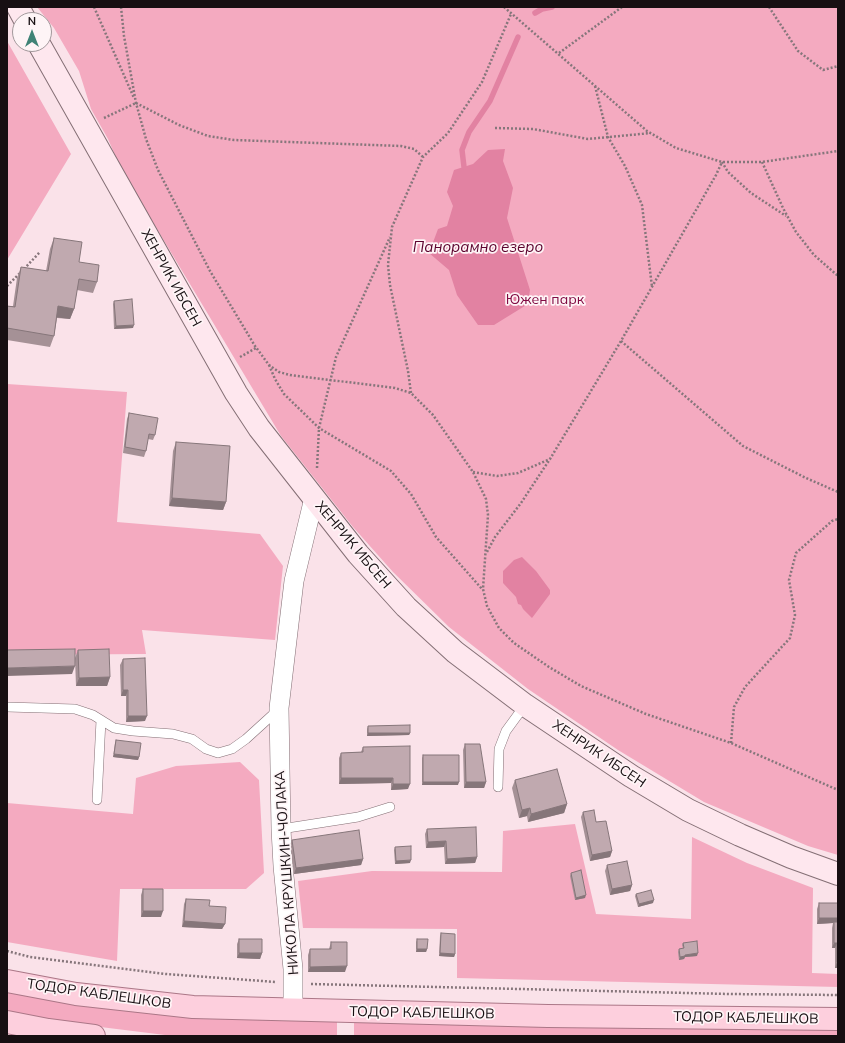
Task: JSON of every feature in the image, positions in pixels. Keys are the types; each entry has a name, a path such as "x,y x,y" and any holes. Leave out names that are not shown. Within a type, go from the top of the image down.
{"main road":[{"name":"ХЕНРИК ИБСЕН","path":"44,52 236,393 259,428 358,554 406,608 455,652 525,704 631,776 688,810 740,835 791,857 838,874"},
{"name":"ТОДОР КАБЛЕШКОВ","path":"7,981 76,994 193,1007 540,1016 838,1019"},
{"path":"7,1022 48,1030 94,1036"}],"street":[{"name":"НИКОЛА КРУШКИН-ЧОЛАКА","path":"293,1010 293,969 281,829 279,708 294,581 314,498"}],"lane":[{"path":"498,787 499,749 506,731 525,704"},
{"path":"7,707 75,709 84,711 114,728 173,734 192,739 206,750 218,753 232,748 246,740 279,708"},
{"path":"97,800 101,720"},
{"path":"281,829 358,816 390,807"}],"path":[{"path":"94,7 136,103 179,125 208,136 234,140 400,146 414,149 423,157"},
{"path":"121,7 124,36 136,103 146,139 158,170 210,271 256,348 269,365 284,394 319,428 391,471 411,494 436,537 482,589"},
{"path":"504,7 559,53 647,131 676,148 722,162 762,162 838,151"},
{"path":"559,53 622,7"},
{"path":"769,7 798,51 823,70 838,66"},
{"path":"411,393 408,371 390,286 388,265 392,227 423,157 448,133 482,82 511,14"},
{"path":"594,85 608,137 625,166 642,205 649,252 652,287"},
{"path":"102,119 136,103"},
{"path":"495,128 533,130 588,138 651,133"},
{"path":"722,162 728,172 751,193 788,218"},
{"path":"486,554 495,537 550,459 621,341 722,162"},
{"path":"762,162 765,172 796,232 814,255 838,276"},
{"path":"317,468 319,428 336,357 391,235"},
{"path":"7,286 40,252"},
{"path":"621,341 743,446 806,478 838,492"},
{"path":"238,359 256,348"},
{"path":"269,365 279,372 290,375 395,388 411,393 432,415 473,472 486,499 488,515 482,589 487,606 499,628 514,643 549,667 581,686 646,714 730,743 838,790"},
{"path":"473,472 498,476 518,473 550,459"},
{"path":"730,743 734,707 745,687 790,638 795,615 789,580 796,553 832,521 838,519"},
{"path":"7,951 30,957 166,974 279,982"},
{"path":"304,984 729,994 838,995"}],"green space":[{"name":"Южен парк","path":"37,7 838,7 838,855 808,846 704,802 618,750 528,689 449,627 393,572 353,527 281,436 121,169 108,139 91,109 79,71 52,26 52,12 41,12"},
{"path":"7,41 71,154 7,260"},
{"path":"7,384 127,392 117,522 260,534 283,566 275,640 142,630 146,654 7,655"},
{"path":"240,762 259,780 264,873 246,889 120,889 117,961 7,942 7,803 133,814 136,778 176,766"},
{"path":"575,824 596,914 691,919 692,837 747,863 813,888 812,973 838,974 838,987 457,978 457,929 303,928 298,881 372,871 502,872 503,831"},
{"path":"7,991 46,999 126,1011 195,1016 337,1021 337,1036 165,1035 36,1019 7,1013"},
{"path":"354,1022 838,1029 838,1036 354,1036"}],"water":[{"name":"Панорамно езеро","path":"505,149 503,161 513,188 507,218 530,290 528,304 494,325 478,325 457,295 449,270 429,253 438,229 447,226 453,206 447,192 454,170 473,164 488,150"},
{"path":"522,557 536,571 550,590 550,594 532,618 521,605 518,604 516,597 503,583 503,571 514,560"}],"building":[{"path":"54,238 82,242 79,262 99,265 97,282 79,279 74,309 58,306 54,336 7,328 7,306 15,307 21,267 48,271"},
{"path":"132,299 134,325 116,326 114,301"},
{"path":"129,413 158,418 155,435 149,434 146,451 125,447"},
{"path":"176,442 230,446 226,502 172,498"},
{"path":"75,649 75,666 7,668 7,650"},
{"path":"109,649 110,677 79,678 78,650"},
{"path":"145,658 147,716 128,716 128,690 123,690 123,659"},
{"path":"410,725 410,733 368,733 368,726"},
{"path":"116,740 141,743 139,757 114,754"},
{"path":"465,744 480,744 486,782 466,782"},
{"path":"410,746 410,784 393,784 393,778 341,778 341,753 363,752 363,747"},
{"path":"423,755 459,755 459,782 423,782"},
{"path":"557,769 567,804 531,814 530,808 522,810 515,780"},
{"path":"594,810 596,822 606,821 612,851 592,855 583,812"},
{"path":"476,827 477,857 447,859 446,841 428,842 427,829"},
{"path":"359,830 363,859 296,868 292,840"},
{"path":"411,846 411,860 396,861 395,847"},
{"path":"627,861 632,885 612,889 607,865"},
{"path":"581,870 586,895 576,898 571,873"},
{"path":"143,889 163,889 163,911 143,911"},
{"path":"651,890 654,900 639,904 636,894"},
{"path":"186,899 210,900 209,906 226,907 225,924 184,921"},
{"path":"819,903 838,903 838,918 819,918"},
{"path":"834,922 838,922 838,962 837,943 834,943"},
{"path":"441,933 455,934 455,954 440,953"},
{"path":"239,939 262,939 262,953 239,953"},
{"path":"417,939 428,939 427,949 417,949"},
{"path":"697,941 698,953 680,957 679,949 684,948 683,943"},
{"path":"331,942 347,942 347,966 310,967 310,949 331,949"}],"waterway":[{"path":"535,13 542,9 552,7"},
{"path":"464,167 462,150 469,132 490,101 518,37"}]}
